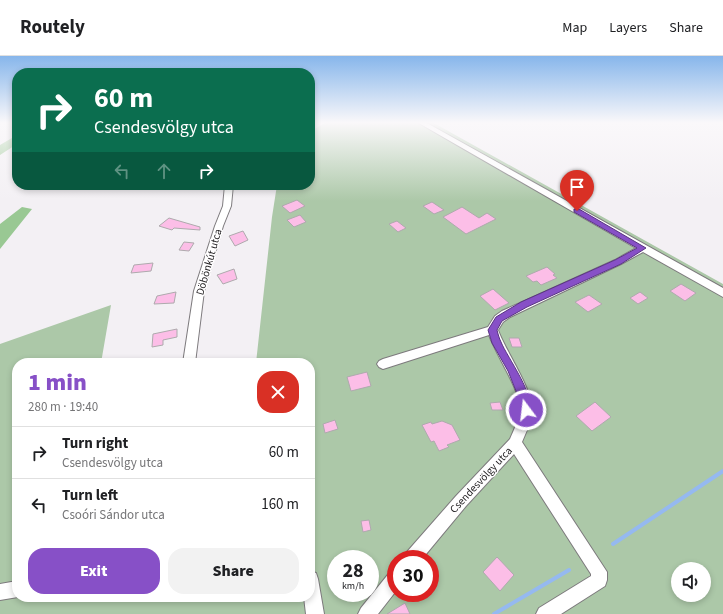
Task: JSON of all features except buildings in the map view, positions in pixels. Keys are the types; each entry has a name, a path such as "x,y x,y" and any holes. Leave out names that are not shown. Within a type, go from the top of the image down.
{"street":[{"path":"466,148 723,293"},
{"name":"Döbönkút utca","path":"190,358 199,291 219,226 227,206 229,190"},
{"path":"383,364 492,330 499,319 506,314 618,262 642,248"},
{"name":"Csendesvölgy utca","path":"420,550 461,501 515,443 522,427 526,410 525,401 512,370 497,343 492,330"},
{"path":"515,443 599,572 599,580 545,614"},
{"path":"0,592 12,590"},
{"path":"368,614 387,590"},
{"path":"313,602 315,614"}],"green space":[{"path":"0,148 11,148 0,155"},
{"path":"315,148 479,148 723,284 723,614 0,614 0,344 111,305 102,358 12,358 12,602 315,602 315,358 257,358 276,190 315,190"},
{"path":"22,207 32,209 0,249 0,224"}],"waterway":[{"path":"613,544 723,471"},
{"path":"494,614 569,570"}],"route":[{"path":"526,410 525,401 512,370 497,343 492,330 499,319 524,304 588,277 642,248 577,211"}]}
